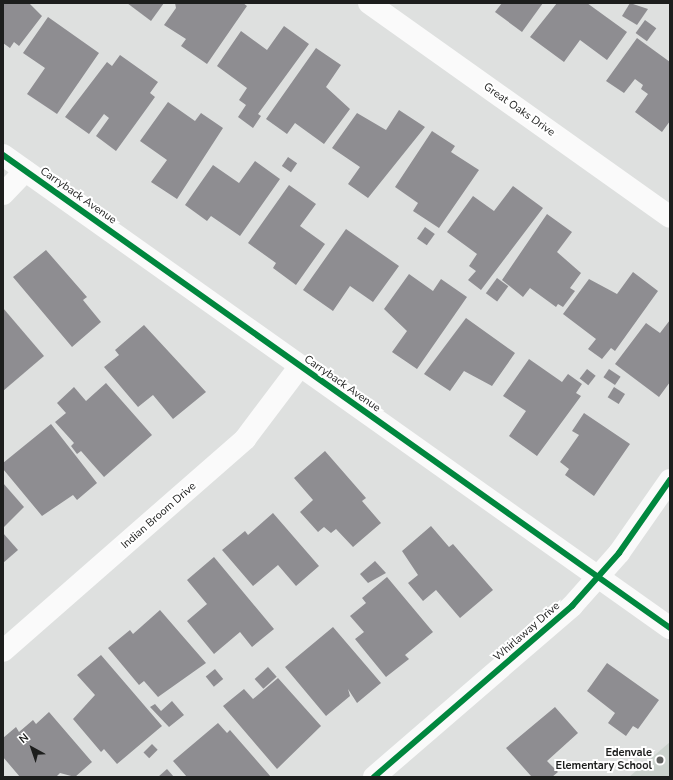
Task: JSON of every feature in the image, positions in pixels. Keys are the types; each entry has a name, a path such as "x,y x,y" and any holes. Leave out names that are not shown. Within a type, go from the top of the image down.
{"street":[{"name":"Great Oaks Drive","path":"369,3 670,217"},
{"name":"Carryback Avenue","path":"3,155 670,628"},
{"path":"3,194 25,171"},
{"name":"Indian Broom Drive","path":"3,651 245,439 300,366"},
{"name":"Whirlaway Drive","path":"374,777 572,606 598,577 670,480"}],"shaded area":[{"name":"Edenvale Elementary School","path":"670,742 670,777 629,777"}],"building":[{"path":"3,3 29,3 42,16 19,46 14,42 10,48 3,43"},
{"path":"127,3 164,3 151,21"},
{"path":"175,3 243,3 247,6 207,64 181,46 186,39 164,25 176,8"},
{"path":"502,3 543,3 522,32 495,12"},
{"path":"557,3 587,3 627,32 607,60 580,40 564,62 530,37"},
{"path":"630,3 648,9 637,25 622,16"},
{"path":"48,17 99,53 57,114 27,94 45,68 23,53"},
{"path":"645,20 656,28 647,41 636,33"},
{"path":"284,26 309,44 258,114 261,116 253,128 238,117 246,105 239,100 247,88 217,66 241,31 267,50"},
{"path":"637,38 670,62 670,121 662,132 635,112 648,94 641,89 643,85 635,79 624,93 606,81"},
{"path":"316,48 341,65 326,87 350,109 324,144 295,123 287,134 266,119"},
{"path":"120,55 158,82 150,93 155,97 116,151 96,136 109,118 104,114 89,134 65,117 107,62 112,66"},
{"path":"168,102 195,121 201,113 223,128 177,199 151,182 167,160 140,141"},
{"path":"399,110 425,127 368,198 348,184 360,167 332,148 357,113 386,130"},
{"path":"432,131 455,146 451,152 479,170 439,228 413,211 418,203 395,187"},
{"path":"288,157 297,163 291,172 282,166"},
{"path":"255,161 280,179 240,236 211,216 207,221 185,205 213,165 239,183"},
{"path":"289,185 316,204 300,226 325,244 296,285 273,268 276,263 248,243"},
{"path":"513,186 543,208 481,290 468,280 476,271 469,266 477,254 447,232 473,196 494,211"},
{"path":"547,214 572,232 557,252 581,273 570,288 575,291 563,307 558,304 556,307 530,288 523,297 502,280"},
{"path":"425,227 435,234 427,245 417,238"},
{"path":"346,229 399,266 373,302 350,286 333,311 303,290"},
{"path":"46,250 87,297 83,300 101,322 72,347 13,277"},
{"path":"633,272 658,291 615,351 611,348 602,359 588,349 596,339 563,314 589,279 617,294"},
{"path":"409,274 433,291 441,279 467,297 417,369 392,352 407,331 384,309"},
{"path":"497,278 508,286 497,302 486,293"},
{"path":"3,308 44,356 3,391"},
{"path":"466,318 515,353 492,386 464,371 450,391 424,374"},
{"path":"670,320 670,382 659,397 615,364 646,323 660,333"},
{"path":"144,325 206,392 173,419 153,395 138,407 104,367 119,355 115,350"},
{"path":"529,359 562,382 568,374 582,384 576,393 581,396 537,456 509,436 526,411 503,396"},
{"path":"587,369 596,376 588,385 580,378"},
{"path":"609,369 621,377 615,385 603,377"},
{"path":"106,383 152,435 104,477 81,451 77,454 71,446 74,443 55,422 66,413 57,403 74,387 86,401"},
{"path":"614,387 625,394 619,404 608,397"},
{"path":"584,413 630,444 594,496 565,475 569,469 560,462 579,435 572,431"},
{"path":"51,424 97,483 77,500 73,495 42,516 3,469 3,463"},
{"path":"325,451 366,498 362,501 381,523 353,547 336,529 331,533 324,527 318,532 300,512 313,500 294,478"},
{"path":"3,483 24,507 3,528"},
{"path":"273,513 319,566 296,586 278,565 253,586 222,550 245,531 248,535"},
{"path":"431,526 449,547 453,544 493,590 460,618 436,590 423,601 408,583 418,575 402,551"},
{"path":"3,533 18,550 3,563"},
{"path":"214,557 274,629 252,647 240,632 214,654 187,621 207,604 187,580"},
{"path":"375,561 386,573 368,583 360,574"},
{"path":"387,577 433,632 405,655 409,659 386,677 355,639 364,632 350,616 366,603 362,598"},
{"path":"160,610 206,663 158,697 144,681 139,685 108,648 130,630 133,634"},
{"path":"333,627 381,683 357,703 348,689 350,696 326,716 285,667"},
{"path":"101,655 162,726 117,764 104,749 101,752 73,719 95,695 77,675"},
{"path":"607,663 659,700 638,729 633,726 626,736 608,723 615,713 587,691"},
{"path":"268,667 277,677 263,689 255,679"},
{"path":"215,669 223,679 214,687 206,677"},
{"path":"278,678 321,726 277,769 223,706 244,689 253,699"},
{"path":"172,701 184,715 169,727 150,707 155,704 161,711"},
{"path":"555,707 578,733 547,761 558,772 552,777 531,776 506,748"},
{"path":"49,712 92,762 75,777 60,773 56,777 20,777 3,757 3,738 16,727 19,732 33,720 36,724"},
{"path":"218,723 227,733 230,730 271,777 187,777 173,761"},
{"path":"152,744 158,750 149,758 144,752"},
{"path":"167,769 174,777 158,777"}],"cycle path":[{"path":"3,155 670,628"},
{"path":"374,777 572,606 619,553 670,480"}],"place":[{"name":"Edenvale Elementary School","path":"660,760"}]}
